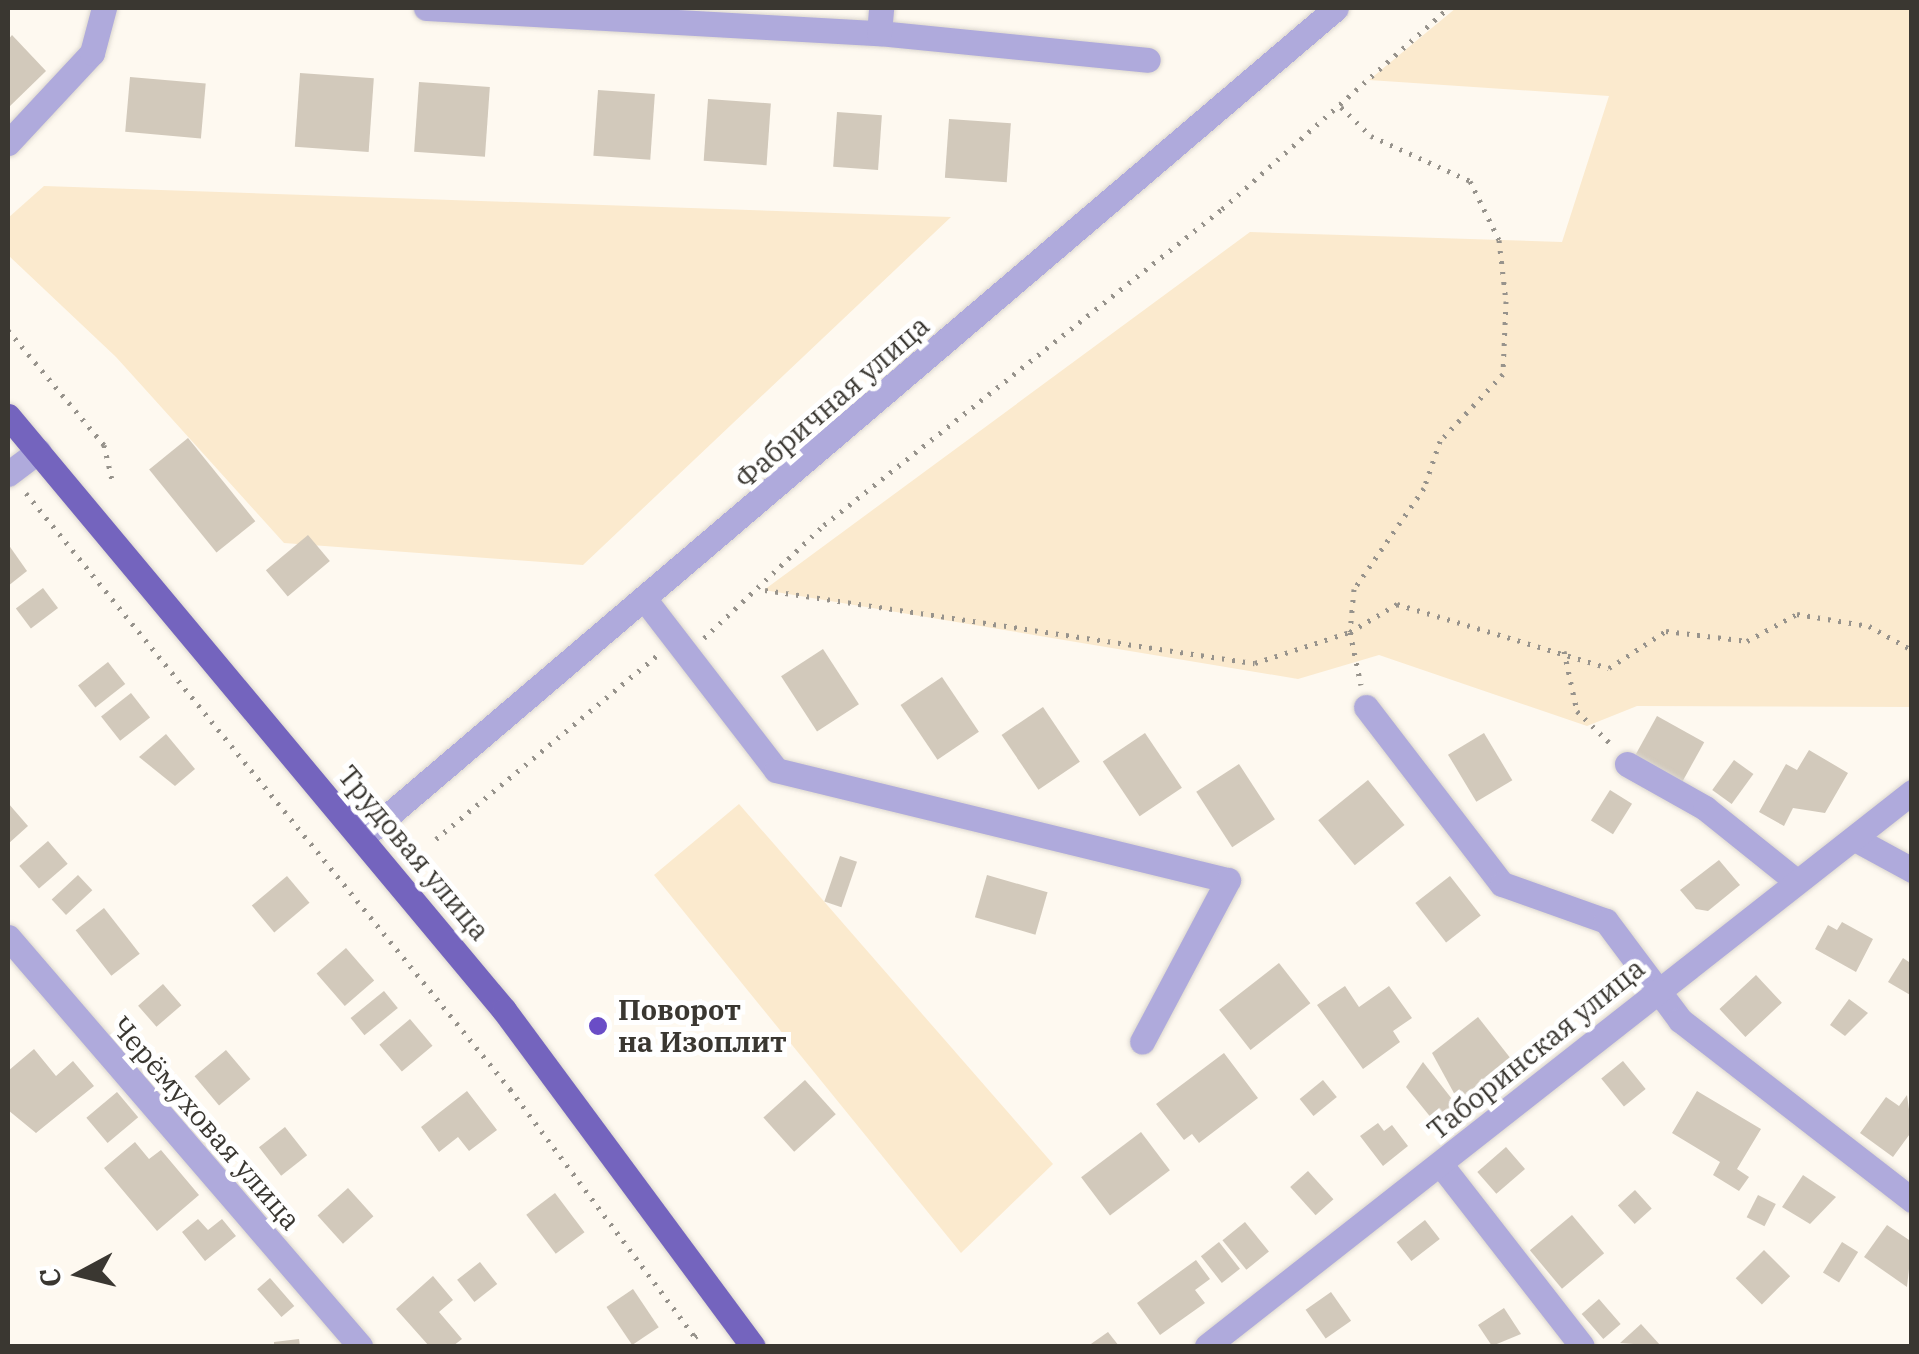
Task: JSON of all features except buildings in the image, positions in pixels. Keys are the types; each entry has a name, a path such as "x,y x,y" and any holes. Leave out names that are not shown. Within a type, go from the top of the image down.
{"main road":[{"name":"Трудовая улица","path":"8,416 504,1010 753,1346"}],"street":[{"path":"8,143 92,53 104,8"},
{"path":"426,8 880,20 1148,60"},
{"name":"Фабричная улица","path":"363,837 646,601 1336,8"},
{"path":"9,473 38,451"},
{"path":"646,601 776,770 1228,880 1142,1042"},
{"path":"1366,708 1502,884 1606,921 1662,985 1680,1020 1912,1200"},
{"path":"1626,764 1706,808 1796,881"},
{"name":"Таборинская улица","path":"1207,1346 1912,792"},
{"path":"1855,840 1912,870"},
{"name":"Черёмуховая улица","path":"8,937 360,1346"},
{"path":"1442,1165 1582,1346"}],"path":[{"path":"436,840 667,648 678,660 758,596 824,525 1341,107 1448,8"},
{"path":"1341,107 1371,136 1470,181 1499,240 1506,302 1503,374 1440,441 1424,488 1354,589 1350,632 1366,708"},
{"path":"8,330 104,445 113,482"},
{"path":"9,473 510,1089 696,1338 702,1332"},
{"path":"764,590 1255,662 1350,632 1397,604 1564,651 1609,668 1666,631 1747,641 1797,614 1869,626 1912,650"},
{"path":"1564,651 1578,711 1626,764"}],"shaded area":[{"path":"1456,8 1911,8 1911,707 1637,706 1587,726 1379,655 1298,679 764,590 1250,232 1562,242 1609,96 1369,80"},
{"path":"44,186 951,217 583,565 284,543 116,357 8,255 8,218"},
{"path":"739,804 1053,1164 961,1253 654,875"}],"place":[{"name":"Поворот на Изоплит","path":"598,1026"}]}
